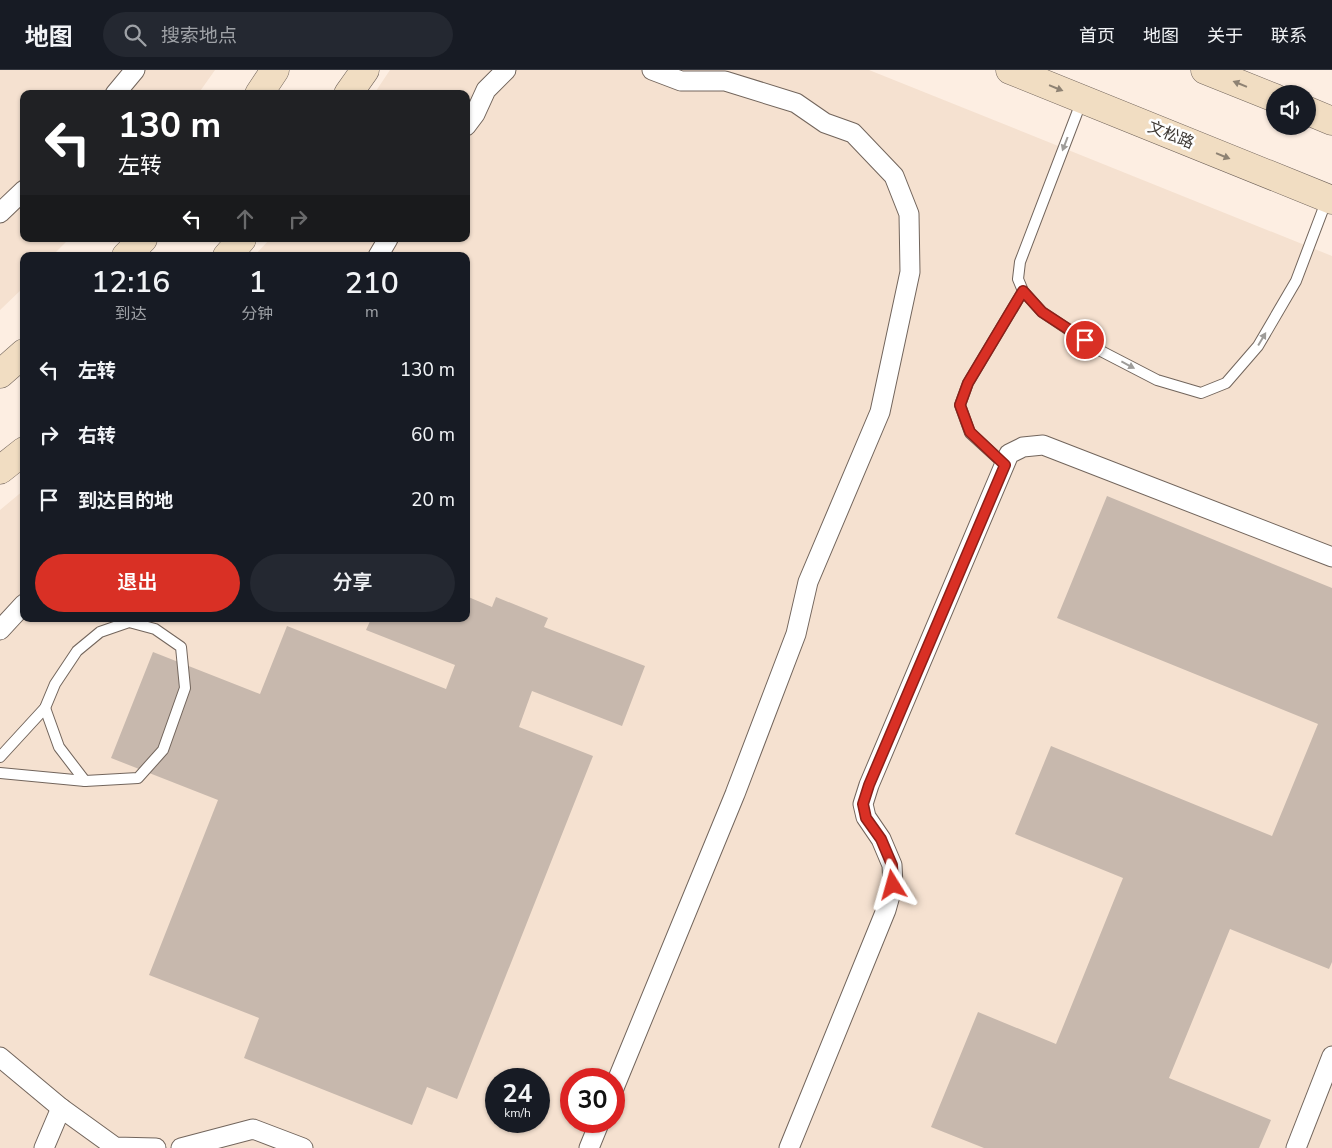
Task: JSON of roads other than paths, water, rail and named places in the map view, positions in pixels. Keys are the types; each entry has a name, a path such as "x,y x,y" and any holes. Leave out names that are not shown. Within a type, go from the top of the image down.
{"street":[{"path":"118,90 135,70"},
{"path":"262,90 275,70"},
{"path":"351,90 365,70"},
{"path":"470,121 486,90 506,70"},
{"path":"622,1068 735,794 796,634 808,582 880,412 910,272 909,214 894,176 853,133 825,123 796,103 725,81 681,81 652,70"},
{"name":"文松路","path":"1010,70 1330,199"},
{"path":"1206,70 1266,94"},
{"path":"1316,114 1332,121"},
{"path":"0,213 20,194"},
{"path":"130,252 140,242"},
{"path":"231,252 240,242"},
{"path":"0,374 20,356"},
{"path":"789,1148 886,910 893,885 892,865 881,839 866,818 863,804 869,785 1009,454 1023,447 1043,445 1332,557"},
{"path":"0,470 20,454"},
{"path":"0,630 20,608"},
{"path":"1296,1148 1332,1056"},
{"path":"0,1057 61,1108 115,1147 156,1148"},
{"path":"44,1148 61,1108"},
{"path":"181,1148 253,1129 302,1148"},
{"path":"589,1148 595,1133"}],"lane":[{"path":"1082,99 1020,262 1018,279 1023,291 1042,312 1100,350 1157,380 1201,393 1226,383 1258,346 1296,281 1330,199"},
{"path":"1005,465 970,432 960,405 968,383 1023,291"},
{"path":"0,757 45,708 55,684 77,651 100,632 129,622 155,629 180,647 185,688 163,750 138,778 85,781 0,772"},
{"path":"45,708 59,746 85,781"}]}
